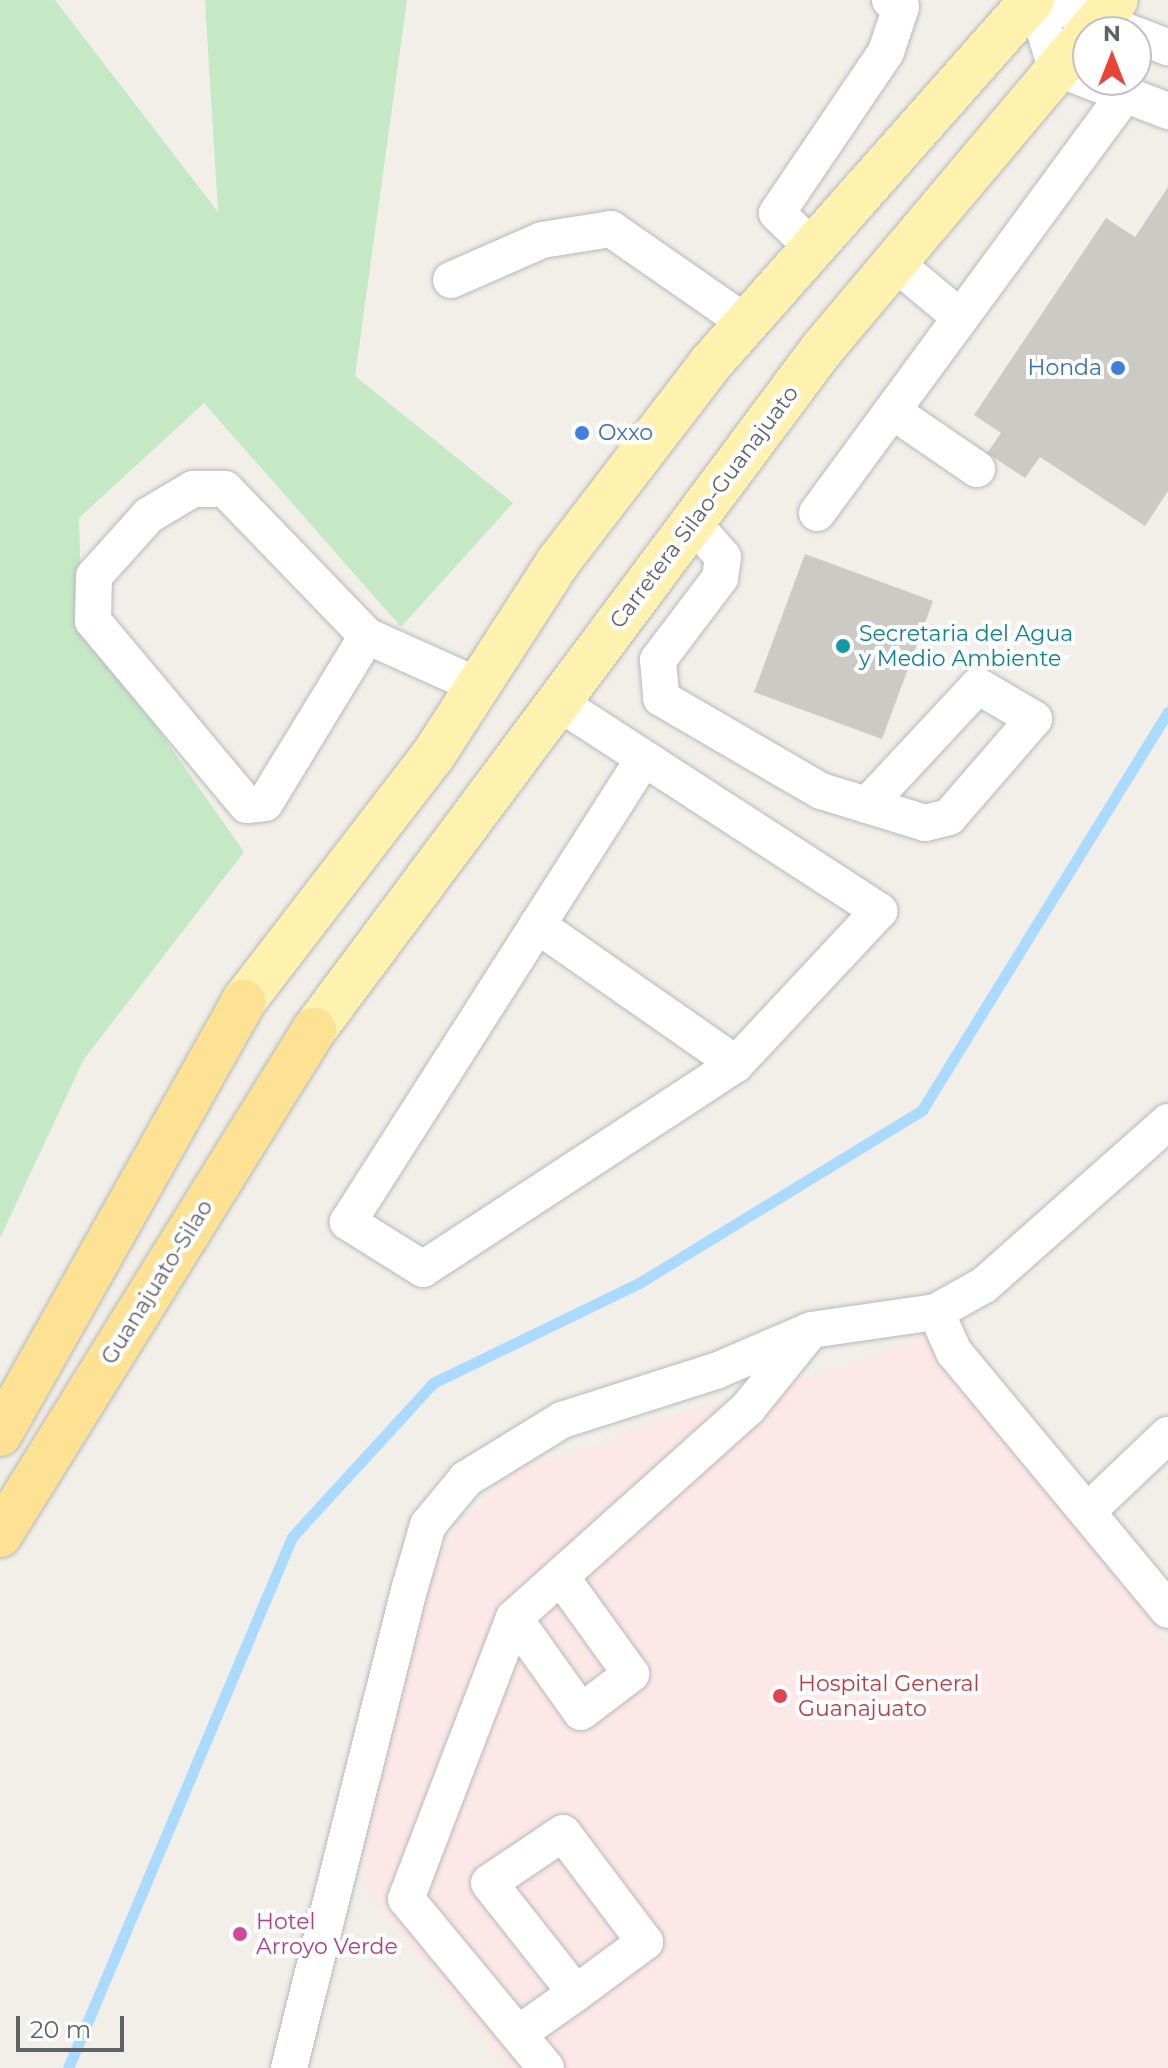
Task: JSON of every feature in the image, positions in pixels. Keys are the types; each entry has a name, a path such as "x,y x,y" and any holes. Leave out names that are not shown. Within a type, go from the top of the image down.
{"highway":[{"path":"0,1434 243,1002"},
{"name":"Guanajuato-Silao","path":"0,1535 314,1030"}],"main road":[{"path":"243,1002 432,757 559,561 745,322 810,245 1034,0"},
{"name":"Carretera Silao-Guanajuato","path":"314,1030 691,521 894,262 1056,68 1072,56"}],"street":[{"path":"810,245 777,213 886,52 901,7 890,0"},
{"path":"1034,0 1056,68 1072,74"},
{"path":"1042,0 1098,16"},
{"path":"817,513 1124,96"},
{"path":"1130,96 1168,111"},
{"path":"451,280 542,240 611,229 745,322"},
{"path":"894,262 961,318"},
{"path":"892,411 977,469"},
{"path":"367,636 265,803 247,805 93,621 94,576 149,515 193,489 225,489 367,636 478,686"},
{"path":"691,521 723,557 720,578 658,660 661,698 821,791 867,805"},
{"path":"559,703 644,758 879,911 736,1064 423,1269 348,1222 644,758"},
{"path":"537,925 736,1064"},
{"path":"289,2068 352,1796 428,1525 466,1479 562,1420 716,1371 811,1330 936,1312 984,1285 1168,1122"},
{"path":"936,1312 954,1352 1090,1509 1168,1610"},
{"path":"546,2068 406,1899 514,1618 748,1408 811,1330"},
{"path":"1090,1509 1168,1435"},
{"path":"514,1618 581,1712 631,1674 561,1577"},
{"path":"518,2034 576,1993"}],"shaded area":[{"name":"Hospital General Guanajuato","path":"928,1333 1168,1645 1168,2068 509,2068 364,1887 365,1828 427,1586 458,1525 519,1468 613,1441 649,1423 850,1365"}],"green space":[{"path":"0,0 55,0 218,212 205,0 407,0 355,376 513,503 401,627 204,403 79,518 82,621 244,852 84,1059 0,1238"}],"building":[{"path":"1168,187 1168,491 1145,526 1040,457 1025,478 987,453 1001,433 974,415 1106,218 1135,237"},
{"name":"Secretaria del Agua y Medio Ambiente","path":"805,554 933,601 882,739 754,692"}],"waterway":[{"path":"68,2068 292,1537 433,1383 639,1283 922,1110 1168,712"}],"place":[{"name":"Honda","path":"1118,368"},
{"name":"Oxxo","path":"582,433"},
{"name":"Secretaria del Agua y Medio Ambiente","path":"843,646"},
{"name":"Hospital General Guanajuato","path":"780,1696"},
{"name":"Hotel Arroyo Verde","path":"240,1934"}]}
